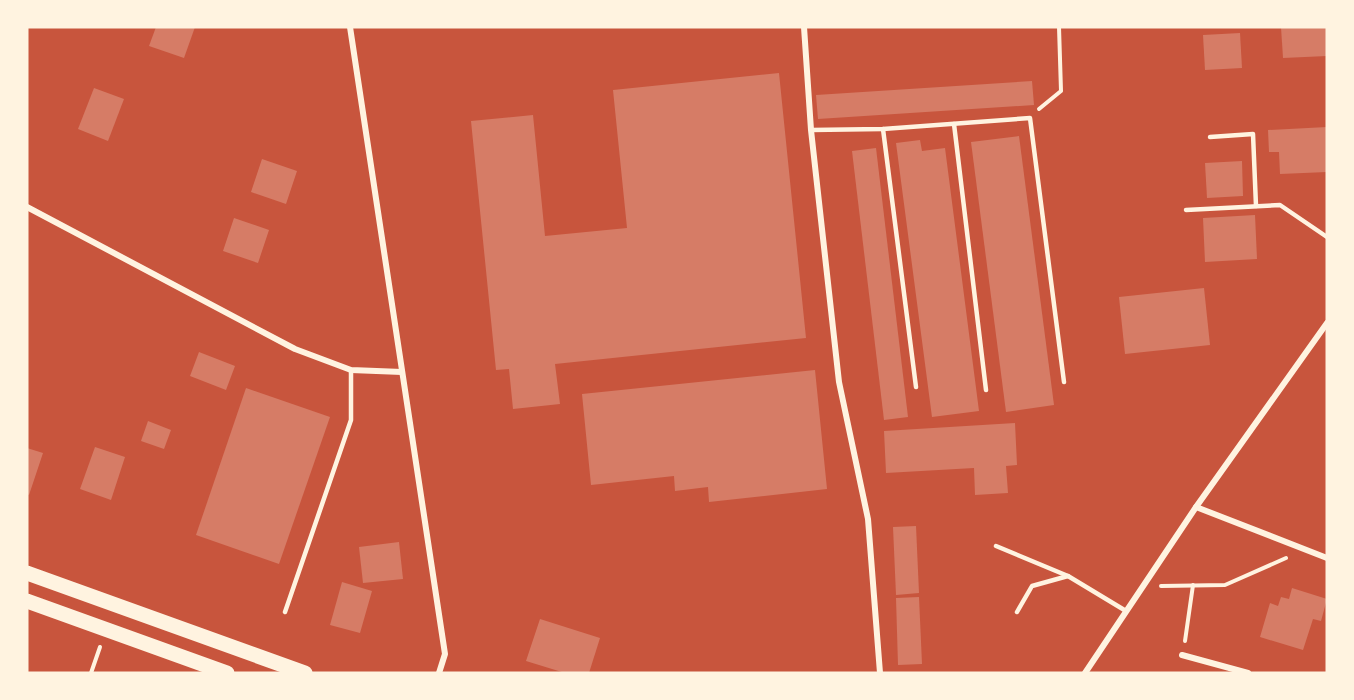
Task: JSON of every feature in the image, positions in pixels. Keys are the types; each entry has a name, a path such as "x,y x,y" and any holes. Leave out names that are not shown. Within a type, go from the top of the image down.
{"main road":[{"path":"27,573 305,673"},
{"path":"27,601 227,673"}],"street":[{"path":"350,27 445,654 439,673"},
{"path":"804,27 811,130 839,382 868,519 880,673"},
{"path":"27,207 295,349 351,370 402,372"},
{"path":"1084,673 1196,507 1327,323"},
{"path":"1196,507 1327,558"},
{"path":"1182,655 1248,673"}],"lane":[{"path":"811,130 883,129 1030,118 1064,382"},
{"path":"954,124 986,390"},
{"path":"883,129 916,387"},
{"path":"1210,137 1253,134 1256,206"},
{"path":"1186,210 1280,205 1327,237"},
{"path":"285,612 351,420 351,370"},
{"path":"996,546 1068,576 1126,611"},
{"path":"1017,612 1032,586 1068,576"}],"path":[{"path":"1030,118 1061,91 1059,27"},
{"path":"1143,586 1225,585 1305,550"},
{"path":"1182,655 1193,585"},
{"path":"91,673 106,630"}],"building":[{"path":"156,27 195,27 184,58 149,46"},
{"path":"1281,27 1327,27 1327,56 1283,58"},
{"path":"1240,33 1242,68 1205,70 1203,35"},
{"path":"779,73 806,338 555,364 560,404 513,409 509,369 496,370 471,121 533,115 545,236 627,228 613,90"},
{"path":"1032,81 1034,105 818,119 816,95"},
{"path":"94,88 124,99 108,141 78,129"},
{"path":"1327,127 1327,172 1280,174 1279,152 1269,152 1268,130"},
{"path":"1019,136 1054,405 1006,412 971,142"},
{"path":"920,140 922,151 945,148 979,411 932,417 896,143"},
{"path":"876,148 908,417 884,420 852,151"},
{"path":"262,159 297,171 286,204 251,192"},
{"path":"1242,161 1243,196 1207,198 1205,163"},
{"path":"1255,215 1257,259 1205,262 1203,218"},
{"path":"234,218 269,230 258,263 223,251"},
{"path":"1204,288 1210,345 1125,354 1119,297"},
{"path":"199,352 235,366 226,390 190,376"},
{"path":"815,370 827,489 709,502 708,487 675,491 674,476 591,485 582,394"},
{"path":"246,388 330,417 279,564 196,535"},
{"path":"148,421 171,430 164,449 141,441"},
{"path":"1015,423 1017,465 1006,466 1008,493 975,495 974,468 886,473 884,431"},
{"path":"95,447 125,457 111,500 80,489"},
{"path":"27,448 43,453 29,495 27,494"},
{"path":"916,526 919,593 896,595 893,527"},
{"path":"399,542 403,579 363,583 359,547"},
{"path":"342,582 372,591 360,633 330,625"},
{"path":"1292,588 1327,599 1321,621 1313,619 1303,650 1260,637 1270,603 1278,606 1281,597 1289,599"},
{"path":"919,597 922,664 898,665 896,598"},
{"path":"540,619 600,638 589,673 565,673 526,661"}]}
